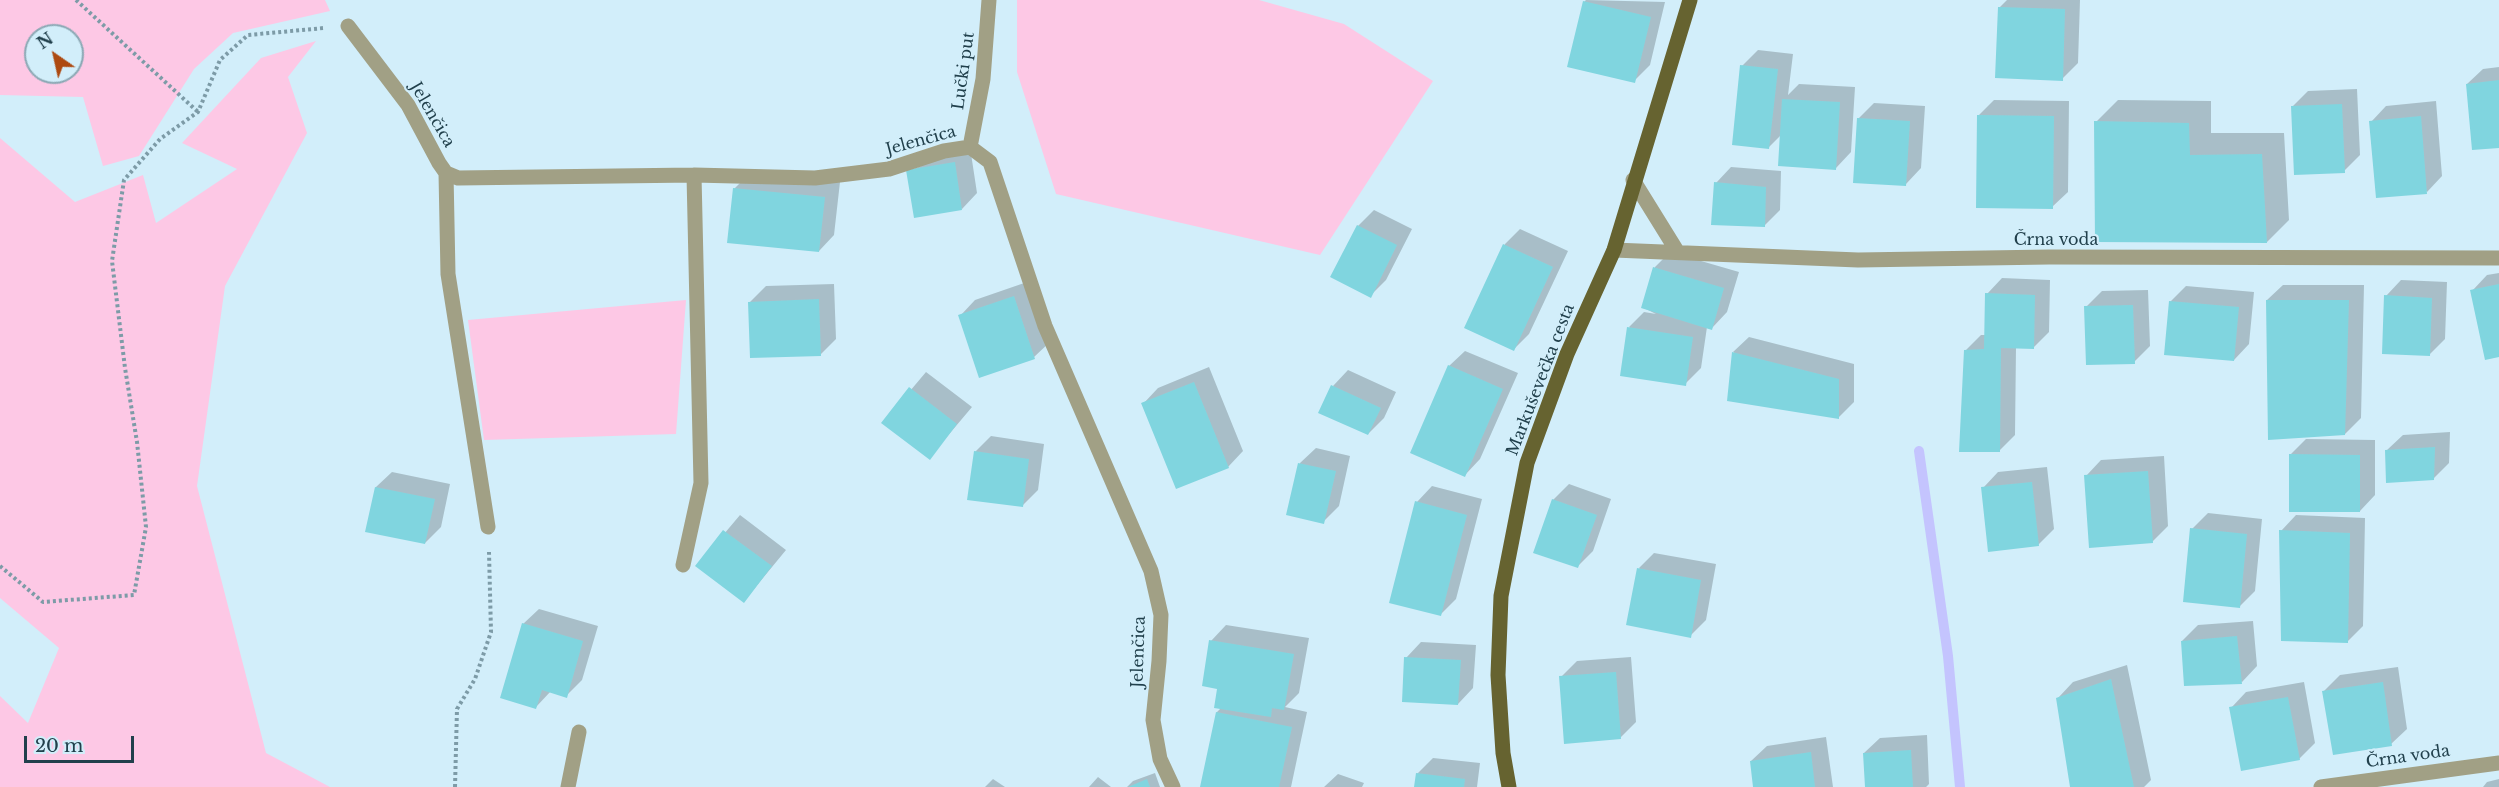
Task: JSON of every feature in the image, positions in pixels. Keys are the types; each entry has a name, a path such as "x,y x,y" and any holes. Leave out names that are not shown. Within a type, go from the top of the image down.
{"main road":[{"name":"Markuševečka cesta","path":"1509,787 1503,753 1498,675 1501,596 1527,463 1567,354 1614,250 1633,180 1690,0"}],"street":[{"name":"Lučki put","path":"970,147 983,79 989,0"},
{"name":"Jelenčica","path":"348,26 408,105 446,173 458,178 694,175 814,178 889,169 944,151 970,147 990,162 1045,326 1151,571 1161,615 1153,720 1160,759 1173,787"},
{"path":"446,173 448,274 488,527"},
{"path":"682,565 701,483 694,175"},
{"path":"1633,180 1677,251"},
{"name":"Črna voda","path":"1614,250 1858,260 2049,257 2499,258"},
{"path":"568,787 579,732"},
{"name":"Črna voda","path":"2321,787 2499,763"}],"path":[{"path":"76,0 198,112"},
{"path":"0,566 43,602 134,595 146,527 112,261 124,180 160,139 198,112 220,60 248,35 348,26"},
{"path":"455,787 458,709 475,679 491,632 488,527"}],"shaded area":[{"path":"0,0 325,0 330,11 233,33 194,69 139,156 103,166 83,97 0,95"},
{"path":"1017,0 1259,0 1344,24 1433,81 1320,255 1056,194 1017,72"},
{"path":"316,41 288,77 307,133 225,286 197,486 266,753 330,787 0,787 0,696 28,723 59,648 0,598 0,138 75,202 143,175 156,223 237,169 182,143 261,58"},
{"path":"686,300 676,434 484,440 468,320"}],"building":[{"path":"1583,1 1651,17 1635,83 1567,67"},
{"path":"1998,7 2065,9 2063,81 1995,78"},
{"path":"1740,65 1778,69 1769,149 1732,145"},
{"path":"2499,80 2499,148 2472,150 2466,84"},
{"path":"1782,99 1840,102 1836,170 1778,166"},
{"path":"2342,104 2345,173 2294,175 2291,106"},
{"path":"1977,115 2054,116 2053,209 1976,208"},
{"path":"2421,116 2427,194 2376,198 2369,121"},
{"path":"1857,118 1910,121 1906,186 1853,183"},
{"path":"2094,121 2189,123 2190,155 2262,154 2267,243 2095,242"},
{"path":"955,162 962,210 914,218 906,170"},
{"path":"1714,182 1766,187 1765,227 1711,225"},
{"path":"733,188 825,197 819,252 727,243"},
{"path":"1357,225 1397,245 1371,298 1330,277"},
{"path":"1503,244 1553,267 1514,351 1464,328"},
{"path":"1653,267 1724,288 1712,330 1641,308"},
{"path":"2499,284 2499,357 2485,360 2470,290"},
{"path":"1985,293 2035,295 2034,349 2001,348 2000,452 1959,452 1964,350 1984,349"},
{"path":"2384,295 2432,298 2430,356 2382,354"},
{"path":"1014,296 1035,359 979,378 958,315"},
{"path":"819,299 821,356 750,358 748,302"},
{"path":"2266,300 2349,300 2345,435 2268,440"},
{"path":"2169,301 2239,307 2234,361 2164,355"},
{"path":"2133,305 2135,364 2086,365 2084,306"},
{"path":"1627,327 1693,337 1686,386 1620,376"},
{"path":"1732,352 1839,379 1839,419 1727,401"},
{"path":"1448,365 1503,389 1465,477 1410,453"},
{"path":"1194,382 1229,468 1176,489 1141,403"},
{"path":"1331,385 1381,408 1368,435 1318,413"},
{"path":"909,387 957,424 930,460 881,423"},
{"path":"2435,447 2434,480 2386,483 2385,450"},
{"path":"974,451 1029,459 1023,507 967,500"},
{"path":"2289,454 2360,455 2360,512 2289,512"},
{"path":"1298,463 1336,471 1324,524 1286,515"},
{"path":"2148,471 2153,543 2089,548 2084,475"},
{"path":"2032,482 2039,546 1988,552 1981,487"},
{"path":"375,487 435,499 425,544 365,532"},
{"path":"1552,499 1597,515 1578,568 1533,553"},
{"path":"1415,501 1467,515 1441,616 1389,603"},
{"path":"2190,528 2247,534 2240,608 2183,602"},
{"path":"723,530 772,566 744,603 695,566"},
{"path":"2279,530 2350,533 2348,643 2281,641"},
{"path":"1637,568 1701,580 1691,638 1626,625"},
{"path":"522,623 583,641 567,698 542,690 536,709 500,698"},
{"path":"2237,636 2242,684 2184,686 2181,641"},
{"path":"1209,640 1294,654 1284,710 1272,708 1271,717 1214,708 1217,689 1202,686"},
{"path":"1404,657 1461,660 1458,705 1402,702"},
{"path":"1616,672 1621,739 1564,744 1559,676"},
{"path":"2111,679 2134,787 2070,787 2056,698"},
{"path":"2383,682 2392,746 2333,755 2322,691"},
{"path":"2288,697 2300,760 2241,771 2229,707"},
{"path":"1216,712 1292,727 1279,787 1200,787"},
{"path":"1911,750 1913,787 1865,787 1863,753"},
{"path":"1811,752 1815,787 1753,787 1750,761"},
{"path":"1416,773 1465,779 1464,787 1414,787"},
{"path":"1147,779 1150,787 1128,787"}],"waterway":[{"path":"1919,451 1948,656 1960,787"}]}
